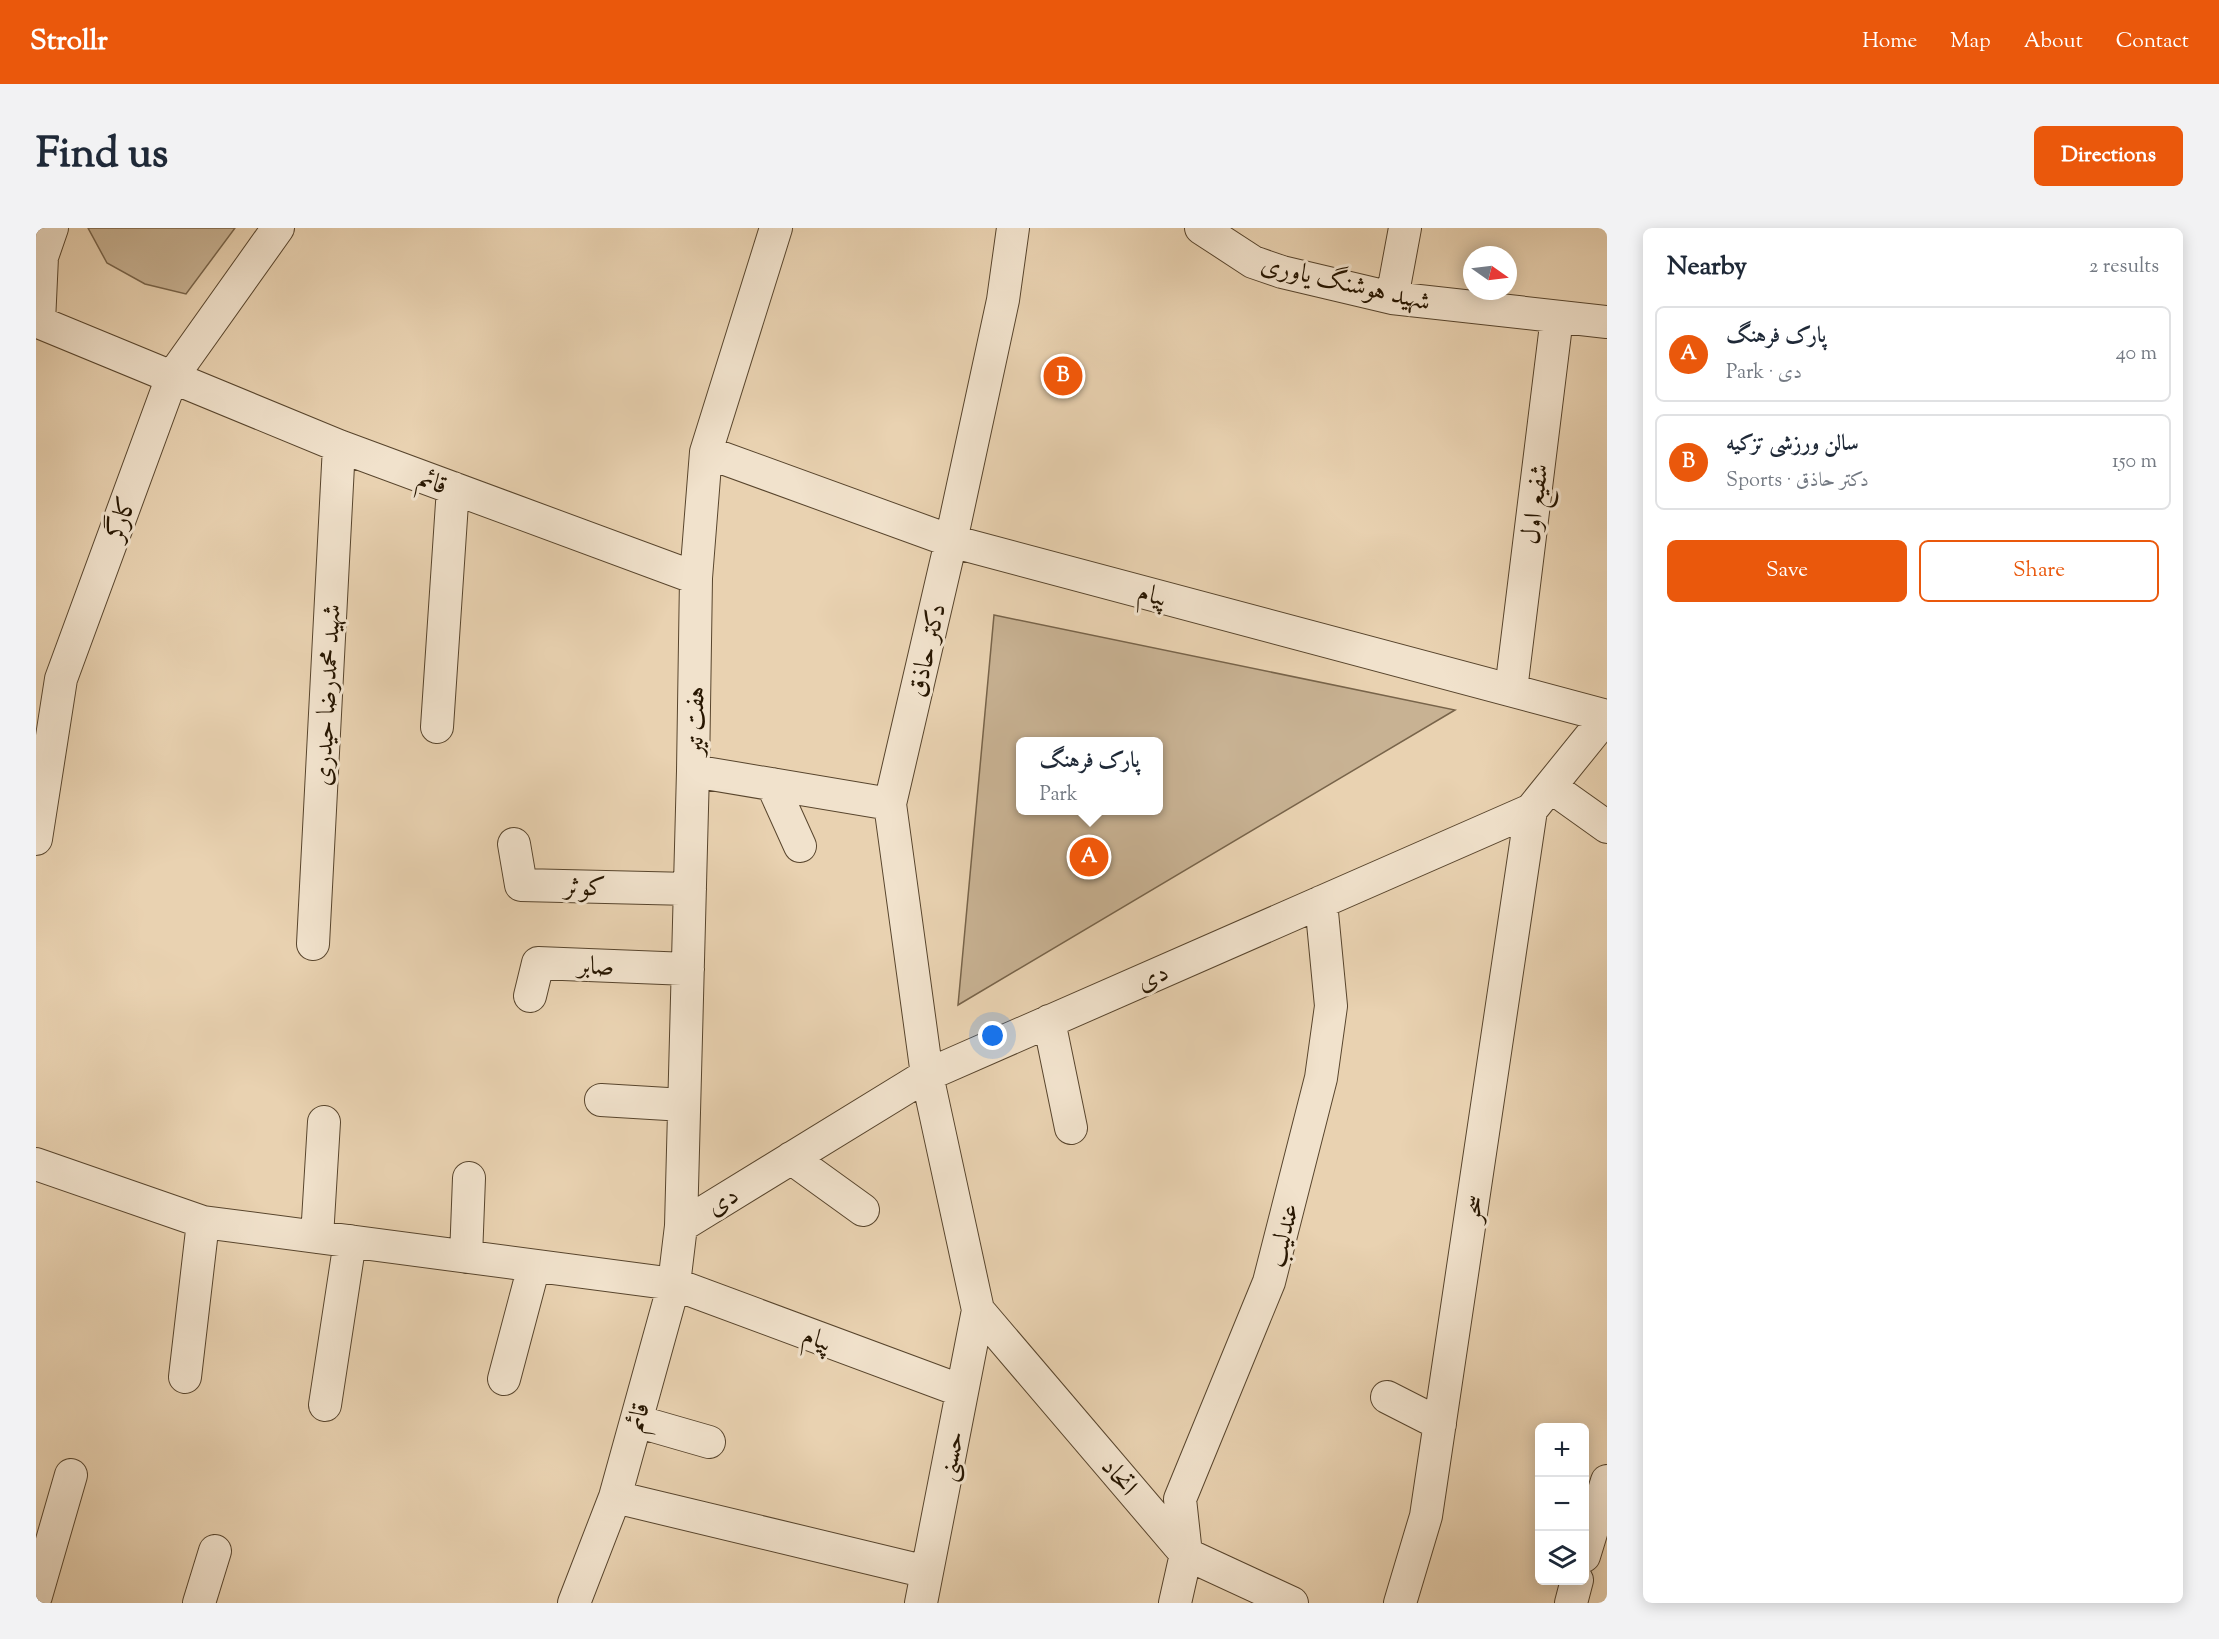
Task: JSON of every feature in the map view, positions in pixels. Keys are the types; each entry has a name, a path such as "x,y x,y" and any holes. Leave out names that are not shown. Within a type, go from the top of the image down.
{"street":[{"path":"37,321 42,256 52,228"},
{"name":"کارگر","path":"36,838 49,675 172,377 278,228"},
{"name":"هفت تیر","path":"681,1226 696,578 706,452 776,228"},
{"name":"دکتر حاذق","path":"978,1310 927,1075 890,804 1004,300 1013,228"},
{"name":"شهید هوشنگ یاوری","path":"1201,228 1253,262 1282,272 1392,298 1607,322"},
{"path":"1392,298 1405,228"},
{"name":"شفیع اول","path":"1511,690 1557,317"},
{"name":"قائم","path":"37,321 339,446 696,578"},
{"name":"شهید محمدرضا حیدری","path":"314,944 339,446"},
{"name":"پیام","path":"706,452 951,541 1607,716"},
{"path":"436,726 453,488"},
{"name":"دی","path":"681,1226 927,1075 1321,902 1541,799 1607,716"},
{"path":"693,771 890,804"},
{"path":"772,784 800,846"},
{"path":"1541,799 1607,827"},
{"name":"سحر","path":"1400,1603 1426,1516 1541,799"},
{"name":"کوثر","path":"514,844 521,885 690,889"},
{"name":"عندلیب","path":"1176,1603 1186,1554 1180,1499 1269,1282 1322,1078 1330,1006 1321,902"},
{"name":"صابر","path":"530,996 538,963 688,969"},
{"path":"1049,1021 1071,1128"},
{"path":"601,1100 684,1105"},
{"path":"316,1237 324,1122"},
{"path":"791,1158 862,1210"},
{"name":"پیام","path":"36,1164 203,1222 674,1284 962,1391"},
{"path":"466,1257 469,1178"},
{"path":"185,1377 203,1222"},
{"name":"قائم","path":"574,1603 615,1497 674,1284 681,1226"},
{"path":"325,1405 350,1241"},
{"path":"504,1379 534,1266"},
{"name":"اتحاد","path":"978,1310 1186,1554 1292,1603"},
{"name":"حسنی","path":"921,1603 978,1310"},
{"path":"1387,1397 1440,1424"},
{"path":"636,1421 709,1442"},
{"path":"36,1596 71,1476"},
{"path":"1589,1540 1607,1481"},
{"path":"615,1497 927,1572"},
{"path":"199,1603 216,1551"},
{"path":"1571,1603 1576,1585"}],"shaded area":[{"path":"88,228 235,228 186,294 145,284 107,263"},
{"path":"994,615 1455,710 958,1005"}],"place":[{"name":"سالن ورزشی تزکیه","path":"1063,376"},
{"name":"پارک فرهنگ","path":"1089,857"}]}
